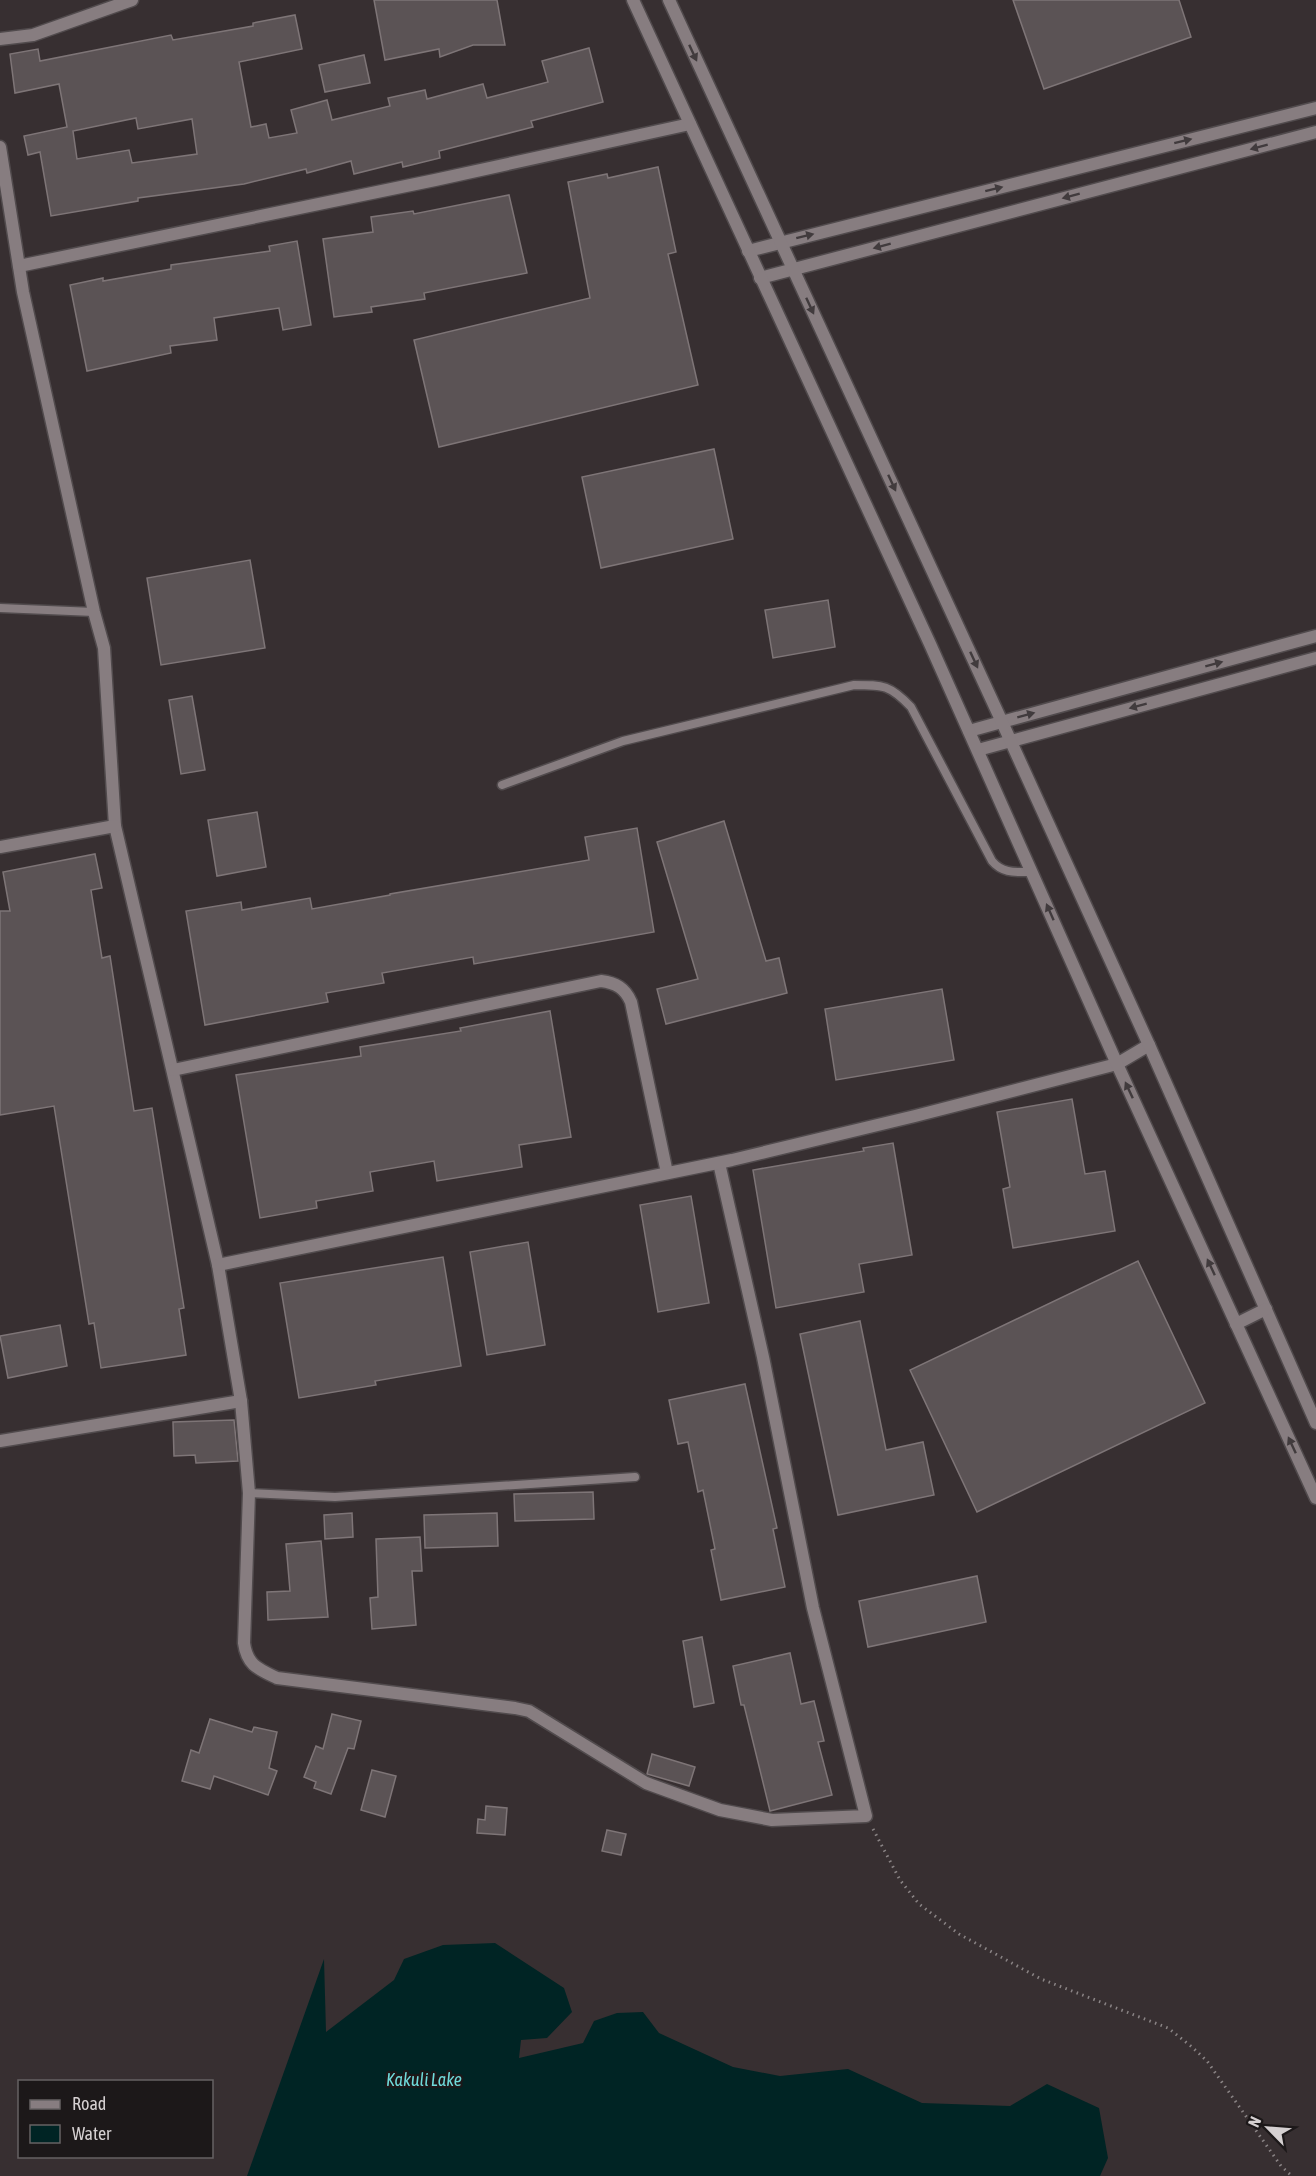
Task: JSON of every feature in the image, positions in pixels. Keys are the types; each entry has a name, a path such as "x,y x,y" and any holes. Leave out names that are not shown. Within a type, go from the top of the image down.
{"street":[{"path":"0,39 33,35 132,0"},
{"path":"633,0 978,750 1316,1498"},
{"path":"669,0 1149,1045 1316,1423"},
{"path":"748,250 1316,108"},
{"path":"19,266 435,180 690,124"},
{"path":"760,278 1316,132"},
{"path":"0,147 26,304 104,648 115,826 218,1265 241,1401 249,1493 244,1643 248,1659 259,1669 277,1678 529,1711 646,1783 720,1810 772,1820 866,1816 813,1608 763,1357 719,1163"},
{"path":"969,731 1316,636"},
{"path":"978,750 1316,658"},
{"path":"0,847 115,826"},
{"path":"173,1070 601,981 611,982 622,987 631,1002 666,1173"},
{"path":"218,1265 719,1163 1118,1064 1149,1045"},
{"path":"1236,1324 1266,1309"},
{"path":"0,1441 241,1401"}],"lane":[{"path":"0,608 94,612"},
{"path":"502,785 624,741 854,685 878,685 895,691 911,707 992,861 998,868 1009,872 1032,872"},
{"path":"249,1493 335,1497 635,1477"}],"path":[{"path":"866,1816 900,1880 919,1904 959,1934 1041,1980 1167,2028 1192,2047 1207,2061 1281,2166 1292,2176"}],"water":[{"name":"Kakuli Lake","path":"495,1943 564,1988 572,2012 547,2038 521,2040 519,2058 583,2043 594,2021 617,2013 643,2012 659,2033 733,2067 780,2076 848,2069 922,2103 1010,2106 1047,2084 1099,2108 1108,2158 1100,2176 247,2176 324,1959 326,2032 394,1980 404,1959 443,1945"}],"building":[{"path":"374,0 497,0 505,45 473,45 440,57 439,49 385,60"},
{"path":"1013,0 1179,0 1191,37 1044,89"},
{"path":"295,15 302,49 239,62 251,127 266,124 269,138 297,133 291,110 327,100 332,120 390,106 388,98 425,90 427,99 483,84 487,98 548,82 542,61 589,48 603,102 531,121 533,127 439,151 440,158 403,167 402,162 354,174 351,161 307,173 306,169 244,184 138,198 138,201 51,216 40,152 28,155 24,136 67,127 59,84 15,93 10,54 38,49 40,61 171,35 173,40 253,26 253,23","holes":["136,118 138,129 192,119 197,154 132,163 129,150 77,159 73,131"]},
{"path":"364,55 370,83 325,92 319,65"},
{"path":"658,167 676,252 668,254 698,385 439,447 414,340 590,298 568,182 607,174 608,178"},
{"path":"509,195 527,273 424,293 425,299 371,307 372,312 334,317 323,239 373,232 371,217 413,211 414,214"},
{"path":"297,241 311,325 283,330 279,308 214,318 217,340 170,346 171,353 87,371 70,285 171,269 171,265 270,251 269,246"},
{"path":"714,449 733,539 601,568 582,477"},
{"path":"250,560 265,648 161,665 147,578"},
{"path":"828,600 835,647 773,658 765,610"},
{"path":"192,696 205,770 181,774 169,700"},
{"path":"257,812 266,867 217,876 208,820"},
{"path":"724,821 766,961 779,958 787,993 666,1024 657,989 698,979 657,842"},
{"path":"637,828 654,932 474,964 473,957 382,973 384,983 326,993 328,1002 205,1025 186,911 241,902 242,910 310,898 312,909 589,860 585,837"},
{"path":"95,854 102,888 91,890 102,958 110,956 134,1111 152,1108 184,1308 179,1309 186,1355 101,1368 94,1323 89,1324 54,1106 0,1115 0,911 10,911 3,872"},
{"path":"942,989 954,1060 836,1080 825,1009"},
{"path":"550,1011 571,1137 519,1145 522,1167 437,1181 434,1161 370,1172 373,1191 316,1201 317,1208 260,1218 236,1075 361,1056 360,1047 461,1031 460,1028"},
{"path":"1072,1099 1085,1174 1105,1171 1115,1231 1013,1248 1003,1189 1010,1187 997,1112"},
{"path":"893,1143 912,1255 859,1264 864,1292 776,1308 753,1170 864,1151 863,1148"},
{"path":"691,1196 709,1303 658,1312 640,1205"},
{"path":"528,1242 545,1345 487,1355 470,1252"},
{"path":"443,1257 461,1366 375,1381 376,1385 299,1398 280,1283"},
{"path":"1138,1261 1205,1403 977,1512 910,1370"},
{"path":"860,1321 886,1450 923,1442 934,1495 838,1515 800,1334"},
{"path":"60,1325 67,1366 8,1378 0,1336"},
{"path":"745,1384 777,1528 773,1529 785,1587 721,1600 711,1550 715,1549 703,1490 698,1492 688,1442 678,1444 669,1400"},
{"path":"234,1420 238,1461 196,1463 195,1455 174,1456 173,1422"},
{"path":"593,1492 594,1519 515,1521 514,1494"},
{"path":"352,1513 353,1537 325,1539 324,1515"},
{"path":"497,1513 498,1546 425,1548 424,1515"},
{"path":"420,1537 422,1571 412,1571 416,1625 372,1629 370,1598 378,1597 376,1539"},
{"path":"321,1541 328,1617 268,1620 267,1592 290,1591 286,1544"},
{"path":"977,1576 986,1622 868,1647 859,1601"},
{"path":"702,1637 714,1703 694,1707 683,1641"},
{"path":"790,1653 801,1704 814,1701 824,1741 818,1742 832,1795 770,1811 744,1705 741,1705 733,1666"},
{"path":"332,1714 361,1721 354,1749 348,1748 331,1794 314,1788 316,1782 304,1777 316,1746 323,1749"},
{"path":"210,1719 252,1732 254,1727 277,1732 269,1768 277,1771 268,1795 214,1776 210,1789 182,1781 191,1750 199,1753"},
{"path":"652,1754 695,1767 689,1786 647,1774"},
{"path":"372,1770 396,1776 385,1817 361,1810"},
{"path":"486,1806 507,1808 505,1835 477,1833 478,1819 485,1820"},
{"path":"607,1830 626,1834 621,1855 602,1851"}]}
